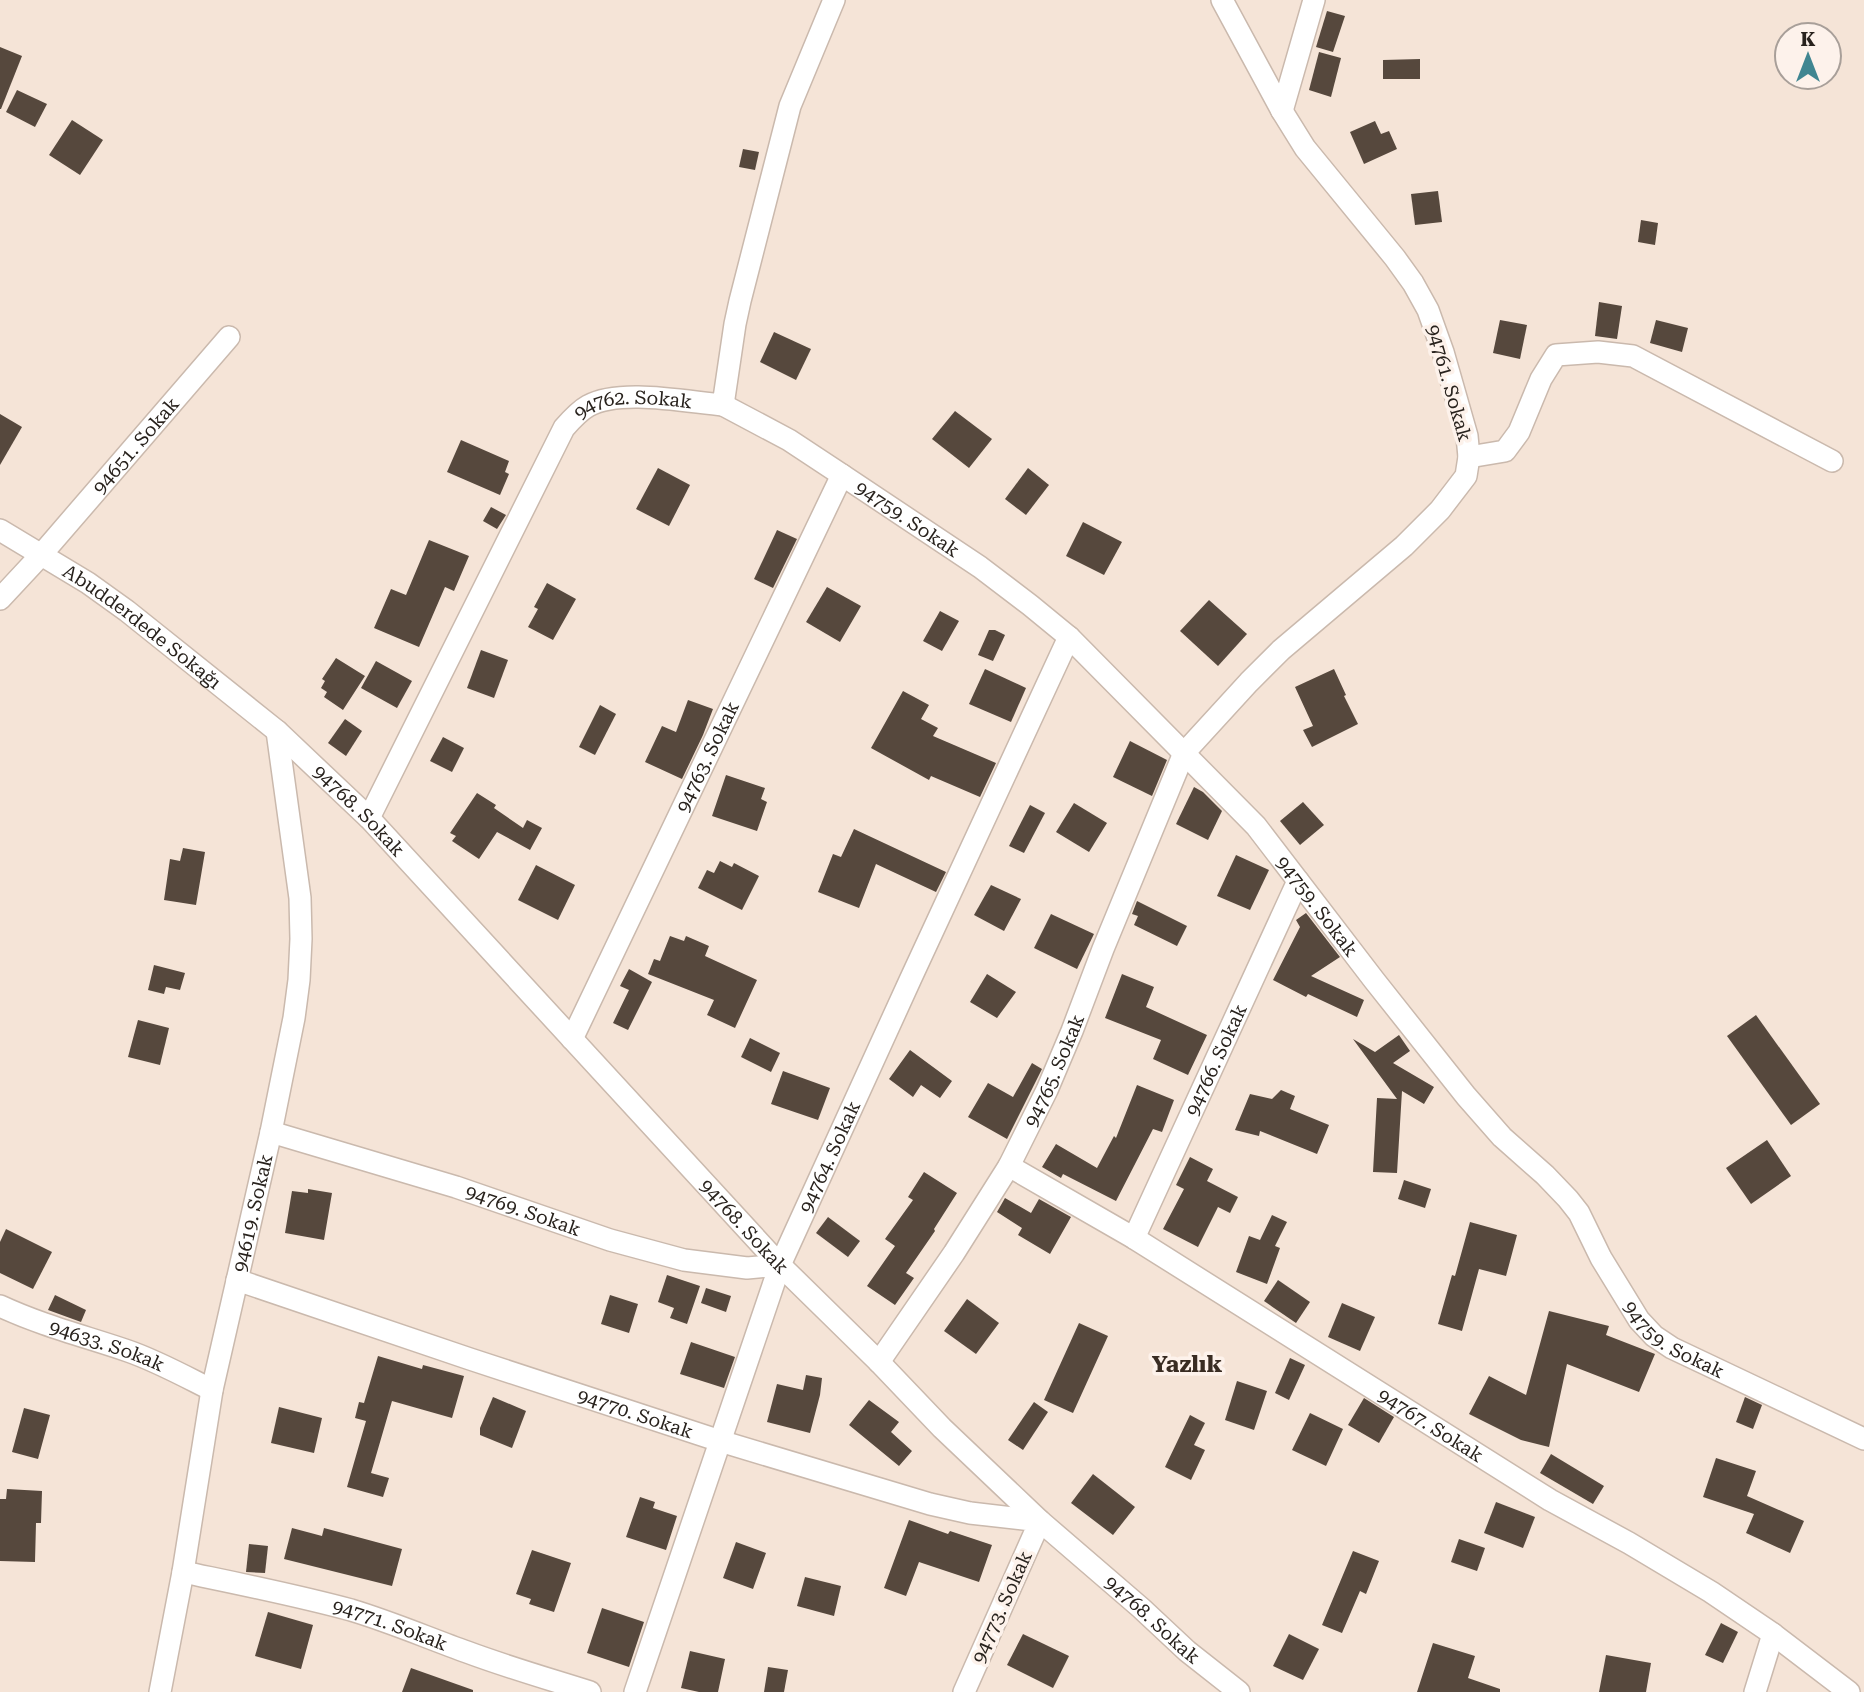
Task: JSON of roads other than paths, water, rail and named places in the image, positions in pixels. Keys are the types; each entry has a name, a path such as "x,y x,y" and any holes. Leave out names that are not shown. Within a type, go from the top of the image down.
{"street":[{"name":"94762. Sokak","path":"369,818 564,428 588,406 607,399 652,398 723,405 740,301 790,106 834,0"},
{"name":"94761. Sokak","path":"1184,753 1281,650 1404,546 1440,510 1466,477 1469,457 1467,436 1443,352 1418,292 1395,258 1305,148 1222,0"},
{"path":"1282,111 1314,0"},
{"name":"94651. Sokak","path":"0,599 229,337"},
{"path":"1469,457 1505,451 1519,432 1541,379 1556,355 1598,352 1633,356 1832,461"},
{"name":"94759. Sokak","path":"723,405 789,440 980,567 1030,605 1069,637 1208,775 1256,826 1466,1096 1503,1137 1568,1199 1579,1213 1623,1295 1639,1320 1654,1336 1672,1348 1864,1439"},
{"name":"94763. Sokak","path":"572,1040 842,475"},
{"name":"Abudderdede Sokağı","path":"0,530 88,583 127,611 278,731"},
{"name":"94764. Sokak","path":"635,1692 780,1265 1069,637"},
{"name":"94768. Sokak","path":"278,731 369,818 780,1265 1040,1521 1187,1651 1238,1692"},
{"name":"94619. Sokak","path":"160,1692 184,1572 212,1390 271,1132 299,980 301,939 298,877 278,731"},
{"name":"94765. Sokak","path":"879,1362 954,1253 1009,1166 1072,1031 1184,753"},
{"name":"94766. Sokak","path":"1134,1238 1298,881"},
{"name":"94769. Sokak","path":"271,1132 456,1187 610,1240 684,1260 747,1268 780,1265"},
{"name":"94767. Sokak","path":"1009,1166 1134,1238 1550,1500 1711,1592 1773,1634 1849,1692"},
{"name":"94770. Sokak","path":"237,1280 720,1441 930,1504 971,1513 1040,1521"},
{"name":"94633. Sokak","path":"0,1306 48,1326 150,1360 212,1390"},
{"name":"94773. Sokak","path":"964,1692 1040,1521"},
{"name":"94771. Sokak","path":"184,1572 352,1611 590,1692"},
{"path":"1755,1692 1773,1634"}],"district":[{"name":"Yazlık","path":"1187,1364"}]}
